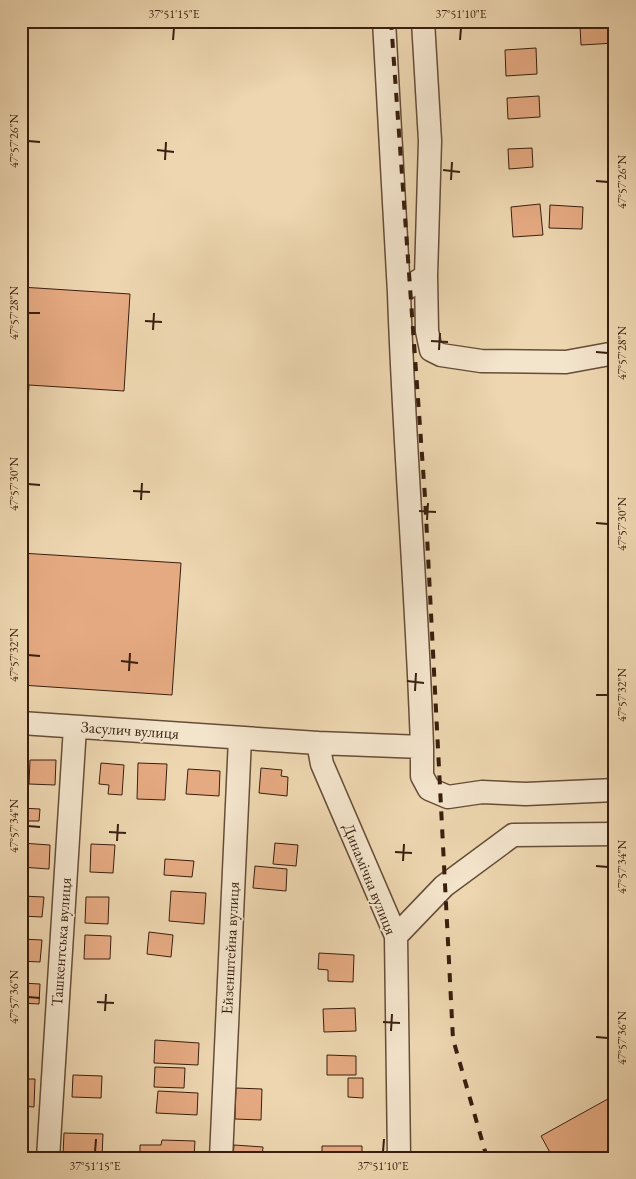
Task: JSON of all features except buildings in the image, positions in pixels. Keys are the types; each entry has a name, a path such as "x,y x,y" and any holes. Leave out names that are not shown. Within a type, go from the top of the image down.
{"street":[{"path":"384,21 399,293 402,386 419,661 422,776 429,789 448,797 482,792 526,794 615,790"},
{"path":"423,21 430,141 426,276 427,331 432,350 441,355 480,361 566,362 615,353"},
{"path":"399,293 426,276"},
{"name":"Засулич вулиця","path":"21,723 240,738"},
{"name":"Ташкентська вулиця","path":"48,1158 75,726"},
{"path":"240,738 422,747"},
{"name":"Ейзенштейна вулиця","path":"221,1158 240,738"},
{"name":"Динамічна вулиця","path":"318,743 322,764 396,936 399,1158"},
{"path":"396,936 444,886 513,835 615,834"}],"railway":[{"path":"391,21 425,497 453,1039 487,1158"}]}
